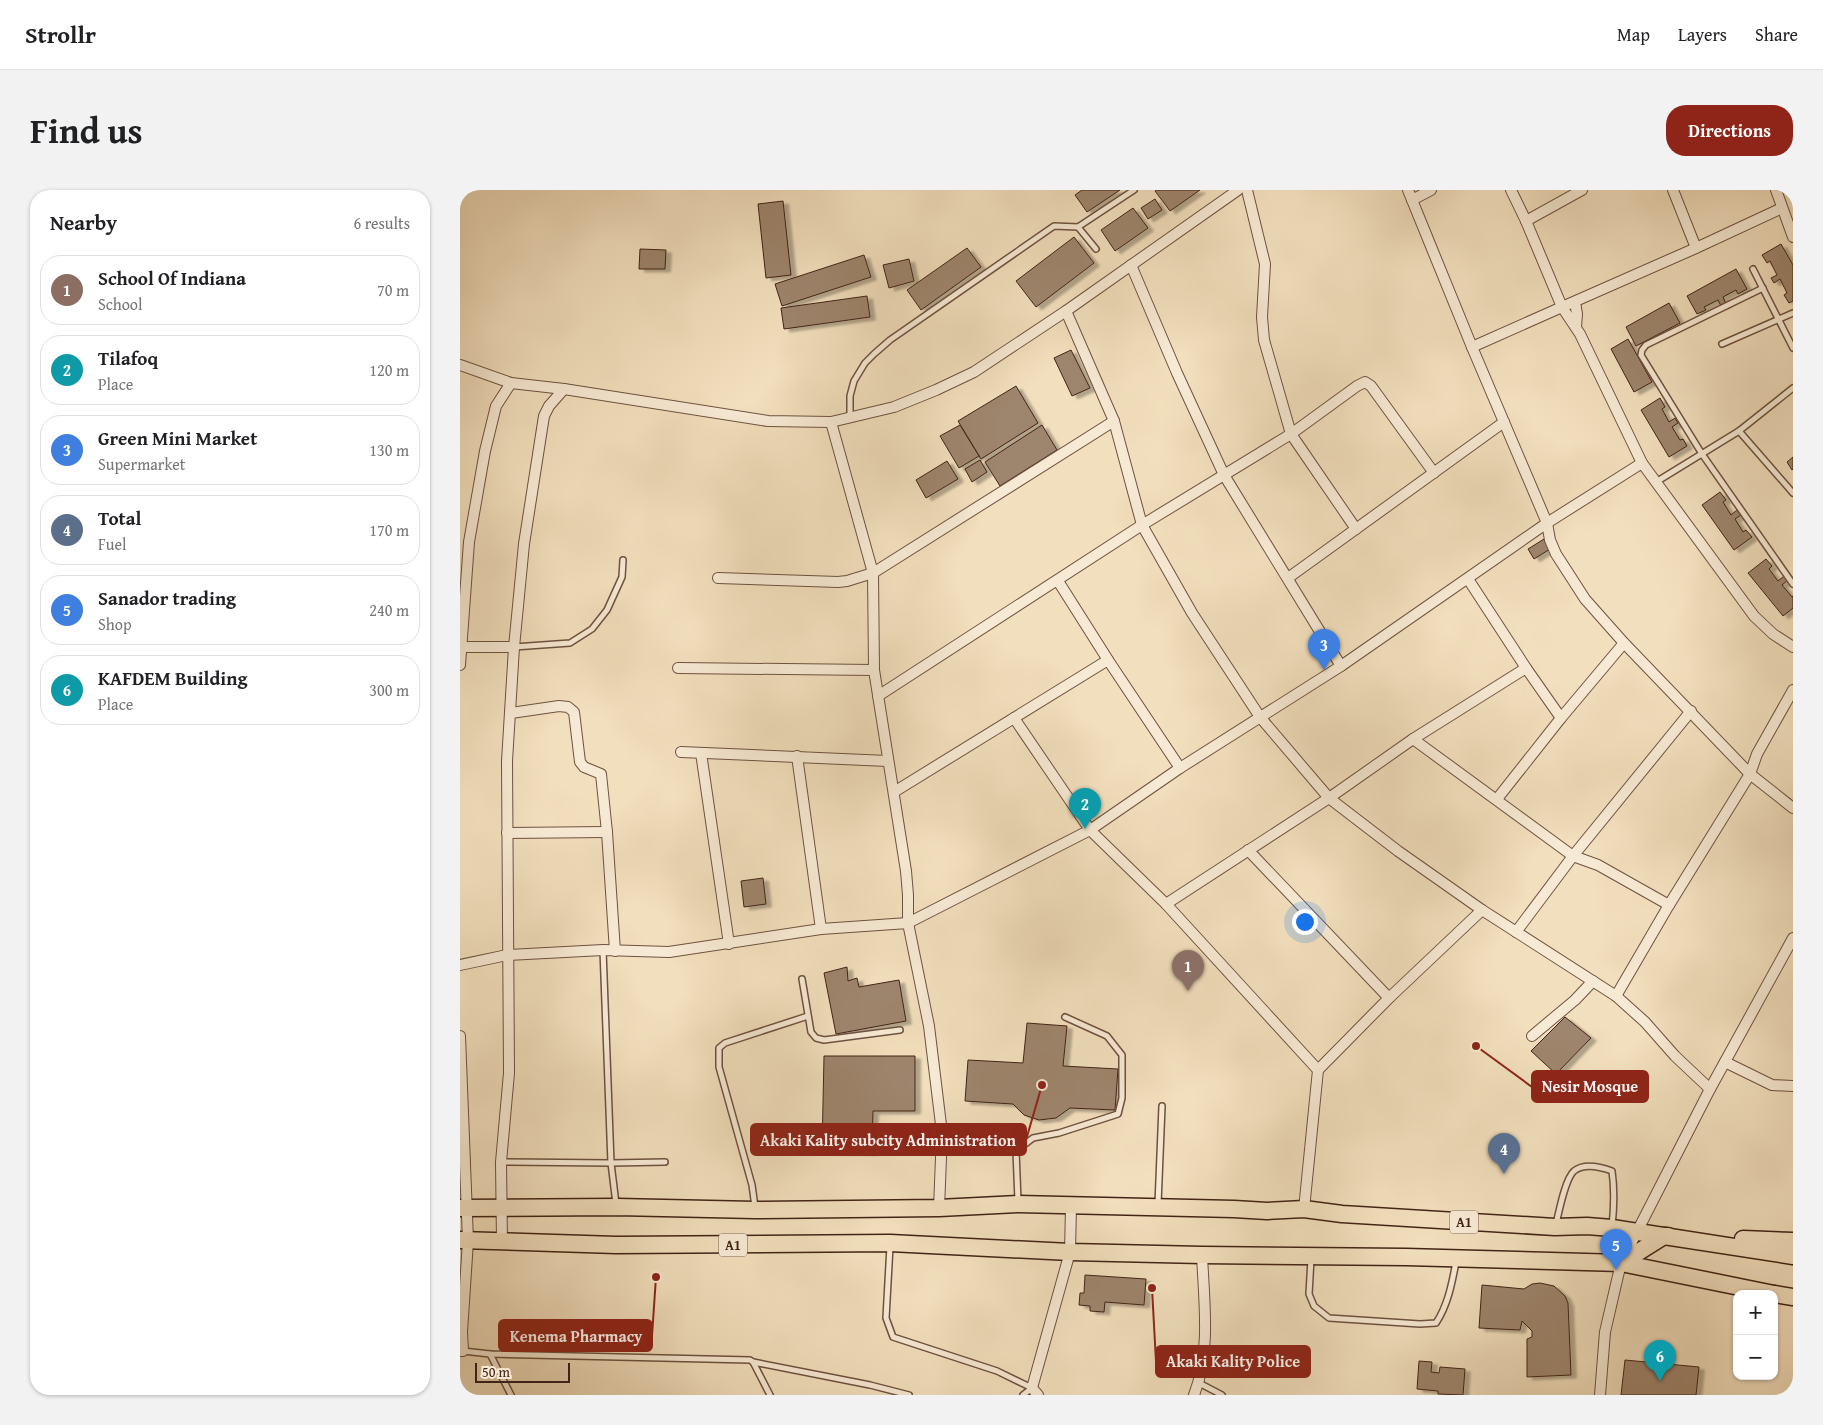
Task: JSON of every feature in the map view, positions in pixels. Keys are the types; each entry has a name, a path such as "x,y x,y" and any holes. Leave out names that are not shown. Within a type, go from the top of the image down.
{"main road":[{"name":"A1","path":"463,1208 617,1207 755,1210 939,1208 1018,1204 1234,1208 1267,1212 1304,1209 1342,1214 1555,1227 1587,1226 1612,1228 1793,1256"},
{"path":"1621,1263 1664,1236 1793,1241"},
{"name":"A1","path":"464,1240 616,1245 890,1243 1202,1256 1457,1258 1621,1263 1754,1290"},
{"name":"A1","path":"1778,1295 1793,1297"}],"street":[{"path":"460,365 511,383 564,389 768,421 831,422 850,418 894,407 974,372 1066,311 1238,190"},
{"path":"1247,190 1265,264 1262,317 1264,340 1291,434 1356,529"},
{"path":"1408,190 1472,348 1548,522 1550,540 1556,554 1585,599 1624,643 1750,774 1793,808"},
{"path":"1412,200 1431,190"},
{"path":"1511,190 1562,307 1576,327 1642,463 1754,616 1772,634 1793,648"},
{"path":"1526,221 1582,190"},
{"path":"1672,190 1696,248"},
{"path":"1776,190 1793,237"},
{"path":"1472,348 1782,208"},
{"path":"1131,265 1177,373 1224,475 1341,666"},
{"path":"1575,302 1577,314 1576,327"},
{"path":"1066,311 1114,421 1142,525 1192,613 1260,717 1329,798 1398,851 1482,910 1616,996 1645,1022 1675,1056 1710,1089"},
{"path":"878,696 1142,525 1291,434 1365,382 1371,386 1434,473"},
{"path":"460,665 469,542 485,451 496,406 511,383"},
{"path":"502,1242 501,1162 509,1073 507,761 514,647 524,544 544,416 549,406 564,389"},
{"path":"718,578 838,582 873,574 1114,421"},
{"path":"831,422 873,574 874,670 906,871 908,923 929,1026 942,1133 939,1208"},
{"path":"1288,578 1504,422"},
{"path":"460,965 507,955 603,950 669,952 821,929 908,923 1090,830 1180,768 1341,666 1548,522 1642,463"},
{"path":"1468,579 1560,718"},
{"path":"1058,581 1180,768"},
{"path":"1497,799 1560,718 1624,643"},
{"path":"461,646 514,647"},
{"path":"894,792 1108,660"},
{"path":"678,668 874,670"},
{"path":"1166,904 1329,798 1413,739 1526,668"},
{"path":"1616,996 1669,905 1750,774 1757,754 1793,690"},
{"path":"511,713 559,706 568,707 574,712 580,762 584,767 601,774 615,951"},
{"path":"1516,932 1573,856 1691,711"},
{"path":"1014,718 1090,830 1166,904 1318,1070"},
{"path":"1413,739 1573,856 1598,865 1669,905"},
{"path":"681,752 888,760"},
{"path":"701,753 729,944"},
{"path":"797,756 821,929"},
{"path":"507,833 607,832"},
{"path":"1248,850 1389,998"},
{"path":"1304,1209 1318,1070 1389,998 1482,910"},
{"path":"1600,1395 1606,1332 1621,1263 1710,1089 1792,941"},
{"path":"1532,1036 1594,982"},
{"path":"460,1036 464,1240 462,1351"},
{"path":"1725,1062 1772,1085 1793,1086"},
{"path":"1035,1392 1070,1252 1071,1206"},
{"path":"1194,1395 1206,1342 1202,1256"}],"lane":[{"path":"850,418 850,396 854,381 865,363 890,340 1054,226 1078,227 1134,190"},
{"path":"1078,227 1096,249"},
{"path":"1753,269 1793,348"},
{"path":"1763,288 1646,345 1641,355 1702,454 1791,573 1793,584"},
{"path":"1722,344 1793,313"},
{"path":"1656,482 1740,431 1793,388"},
{"path":"1740,431 1793,493"},
{"path":"514,647 570,643 592,629 607,610 622,577 623,560"},
{"path":"603,950 611,1163 617,1207"},
{"path":"802,979 811,1032 816,1038 824,1040 900,1030"},
{"path":"755,1210 752,1185 719,1067 719,1048 725,1043 808,1016"},
{"path":"1018,1204 1016,1151 1033,1138 1059,1133 1118,1114 1122,1098 1122,1055 1107,1036 1065,1017"},
{"path":"1158,1207 1162,1106"},
{"path":"501,1162 665,1162"},
{"path":"1555,1227 1568,1181 1574,1171 1587,1166 1602,1167 1612,1172 1615,1200 1612,1228"},
{"path":"890,1243 886,1318 893,1337 909,1344 997,1371 1035,1392"},
{"path":"1312,1256 1309,1294 1314,1306 1329,1318 1420,1324 1436,1323 1441,1315 1450,1292 1457,1258"},
{"path":"462,1351 490,1354 750,1360 909,1395"},
{"path":"490,1354 511,1395"},
{"path":"754,1362 770,1395"},
{"path":"1198,1383 1222,1395"},
{"path":"1023,1395 1035,1392"}],"building":[{"path":"1082,190 1120,190 1087,212 1075,195"},
{"path":"1200,190 1170,211 1155,191"},
{"path":"1155,199 1162,210 1148,219 1141,208"},
{"path":"783,201 791,275 766,278 758,204"},
{"path":"1133,208 1148,228 1115,251 1101,230"},
{"path":"1074,237 1094,263 1036,307 1016,281"},
{"path":"1781,244 1793,265 1793,301 1789,303 1784,295 1787,293 1780,279 1774,283 1771,278 1777,275 1770,261 1767,263 1762,255"},
{"path":"967,248 981,267 921,310 907,290"},
{"path":"640,249 666,250 665,269 639,269"},
{"path":"864,255 871,277 782,306 775,284"},
{"path":"909,259 914,281 889,288 883,265"},
{"path":"1736,269 1747,289 1738,294 1736,290 1723,297 1726,304 1721,306 1718,300 1704,307 1706,310 1697,314 1687,296"},
{"path":"867,296 870,317 784,329 781,308"},
{"path":"1669,303 1680,323 1636,346 1626,327"},
{"path":"1628,339 1652,382 1634,392 1611,349"},
{"path":"1071,350 1090,388 1072,396 1054,358"},
{"path":"1016,386 1038,423 981,459 958,421"},
{"path":"1660,398 1665,407 1662,409 1669,422 1675,418 1678,423 1672,427 1680,440 1683,439 1687,446 1669,457 1641,410"},
{"path":"960,425 979,456 959,468 940,436"},
{"path":"1042,425 1057,450 1000,486 985,462"},
{"path":"1793,457 1793,469 1792,470 1787,462"},
{"path":"980,460 987,472 972,482 965,469"},
{"path":"947,461 958,479 926,498 916,480"},
{"path":"1720,492 1726,500 1723,502 1731,515 1737,510 1741,515 1735,519 1743,532 1746,530 1752,537 1734,550 1702,505"},
{"path":"1544,539 1550,549 1534,559 1528,549"},
{"path":"1766,559 1772,566 1769,569 1778,581 1784,576 1788,580 1782,585 1793,596 1793,608 1783,616 1748,573"},
{"path":"763,878 766,904 744,907 741,881"},
{"path":"847,967 848,981 857,978 859,987 899,980 906,1021 836,1034 824,973"},
{"path":"1565,1017 1591,1038 1556,1074 1531,1051"},
{"path":"1027,1023 1067,1026 1063,1066 1118,1069 1115,1110 1070,1108 1056,1118 1039,1120 1024,1115 1013,1104 965,1101 968,1060 1023,1063"},
{"path":"824,1056 915,1056 915,1111 873,1111 872,1152 822,1151"},
{"path":"1085,1275 1146,1279 1144,1305 1105,1302 1104,1312 1090,1311 1090,1306 1079,1305 1080,1293 1084,1293"},
{"path":"1540,1283 1554,1286 1565,1296 1568,1303 1571,1375 1527,1377 1527,1339 1532,1337 1532,1331 1522,1321 1520,1330 1479,1328 1482,1285 1524,1289 1532,1284"},
{"path":"1625,1360 1699,1367 1696,1395 1621,1395"},
{"path":"1419,1361 1432,1362 1431,1372 1439,1373 1440,1367 1465,1369 1463,1395 1438,1394 1438,1391 1417,1389"}],"place":[{"name":"Green Mini Market","path":"1324,670"},
{"name":"Tilafoq","path":"1085,829"},
{"name":"School Of Indiana","path":"1188,991"},
{"name":"Nesir Mosque","path":"1476,1046"},
{"name":"Akaki Kality subcity Administration","path":"1042,1085"},
{"name":"Total","path":"1504,1174"},
{"name":"Sanador trading","path":"1616,1270"},
{"name":"Kenema Pharmacy","path":"656,1277"},
{"name":"Akaki Kality Police","path":"1152,1288"},
{"name":"KAFDEM Building","path":"1660,1381"}]}
